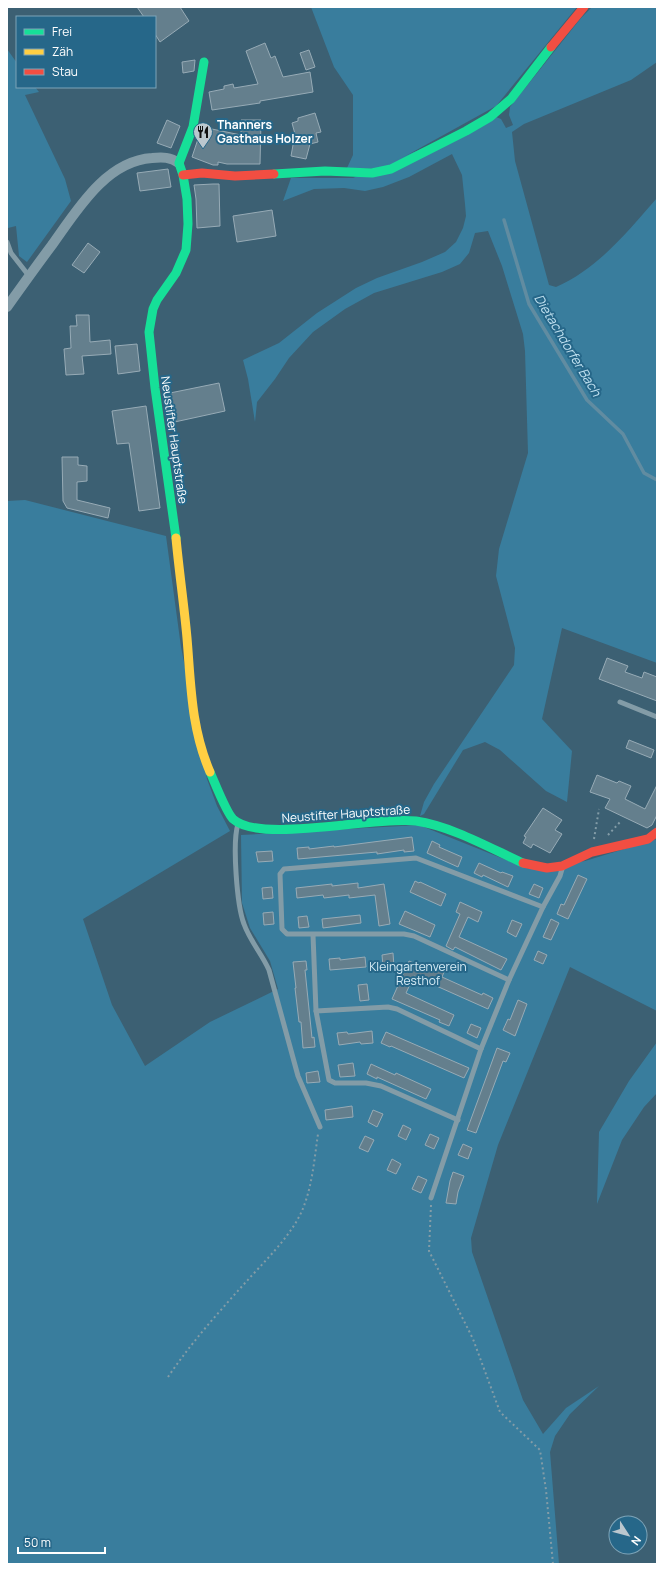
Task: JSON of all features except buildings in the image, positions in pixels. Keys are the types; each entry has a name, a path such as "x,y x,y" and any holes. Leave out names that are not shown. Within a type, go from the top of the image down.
{"street":[{"path":"183,175 202,173 235,176 325,171 372,173 391,169 466,131 490,117 502,107 511,99 543,56 584,7"},
{"path":"7,306 93,191 112,173 143,158 163,157 173,159 179,163 186,148 197,104 204,62"},
{"name":"Neustifter Hauptstraße","path":"179,163 183,175 188,224 186,250 176,273 157,300 153,309 149,332 150,346 162,443 171,498 187,636 193,716 204,754 215,783 231,817 238,823 257,830 394,821 427,822 438,825 524,863 547,868 562,866 592,852 639,842 648,839 657,832"}],"lane":[{"path":"7,242 11,253 28,276"},
{"path":"620,702 657,717"},
{"path":"238,823 235,844 240,913 247,931 264,959 298,1076 320,1127"},
{"path":"509,980 414,936 404,934 287,934 282,929 280,874 284,869 416,858 543,907"},
{"path":"431,1198 482,1049 509,980 543,907 560,876 562,866"},
{"path":"313,935 316,1011 329,1080 335,1083 366,1082 381,1086 458,1120"},
{"path":"316,1011 388,1007 397,1009 482,1049"}],"path":[{"path":"592,852 599,809"},
{"path":"168,1377 201,1332 285,1237 298,1217 306,1200 320,1127"},
{"path":"431,1198 429,1250 473,1339 500,1412 540,1450 546,1490 553,1564"}],"green space":[{"path":"311,7 577,7 496,106 382,169 347,168 353,155 353,95 334,67"},
{"path":"592,7 657,7 657,62 631,80 524,124 512,132 515,161 549,285 556,287 586,270 623,236 657,198 657,663 562,628 542,719 572,751 567,802 546,791 500,750 485,742 463,750 424,814 420,816 424,802 434,784 514,665 515,648 496,576 499,549 528,453 525,351 523,334 502,266 488,231 475,233 469,253 460,264 442,272 374,293 345,309 313,332 289,358 257,402 255,422 248,379 243,360 279,343 317,313 356,288 377,278 445,252 456,242 463,228 466,216 462,175 452,154 409,177 383,187 365,191 344,188 314,189 283,201 291,178 353,178 496,117 501,119 506,128 513,125 509,115 510,107 581,18"},
{"path":"7,49 16,62 16,88 36,88 39,92 25,95 65,179 71,201 27,262 19,256 16,226 8,228"},
{"name":"Kleingartenverein Resthof","path":"25,500 166,536 181,647 207,779 217,806 230,831 83,919 112,1005 145,1066 210,1022 278,989 270,961 250,928 242,903 241,835 419,825 529,869 585,861 657,839 657,1011 570,967 498,1145 471,1238 472,1252 523,1400 543,1434 566,1408 599,1386 570,1414 555,1436 550,1452 559,1564 7,1564 7,501"},
{"path":"657,1042 657,1093 644,1107 622,1140 597,1204 599,1132 629,1081"}],"waterway":[{"name":"Dietachdorfer Bach","path":"504,220 529,304 587,400 623,434 644,473 657,480"}],"traffic: fast":[{"path":"274,174 325,171 372,173 391,169 466,131 490,117 511,99 551,47"},
{"path":"176,538 155,388 149,332 153,309 157,300 176,273 186,250 188,224 187,199 183,175 179,163 193,127 204,62"},
{"path":"210,772 230,815 233,819 247,826 267,829 292,829 319,828 373,822 416,821 457,833 523,863"}],"traffic: slow":[{"path":"176,538 195,723 210,772"}],"traffic: jam":[{"path":"551,47 584,7"},
{"path":"183,175 202,173 235,176 274,174"},
{"path":"523,863 547,868 562,866 592,852 648,839 657,832"}],"place":[{"name":"Thanners Gasthaus Holzer","path":"203,149"}]}
